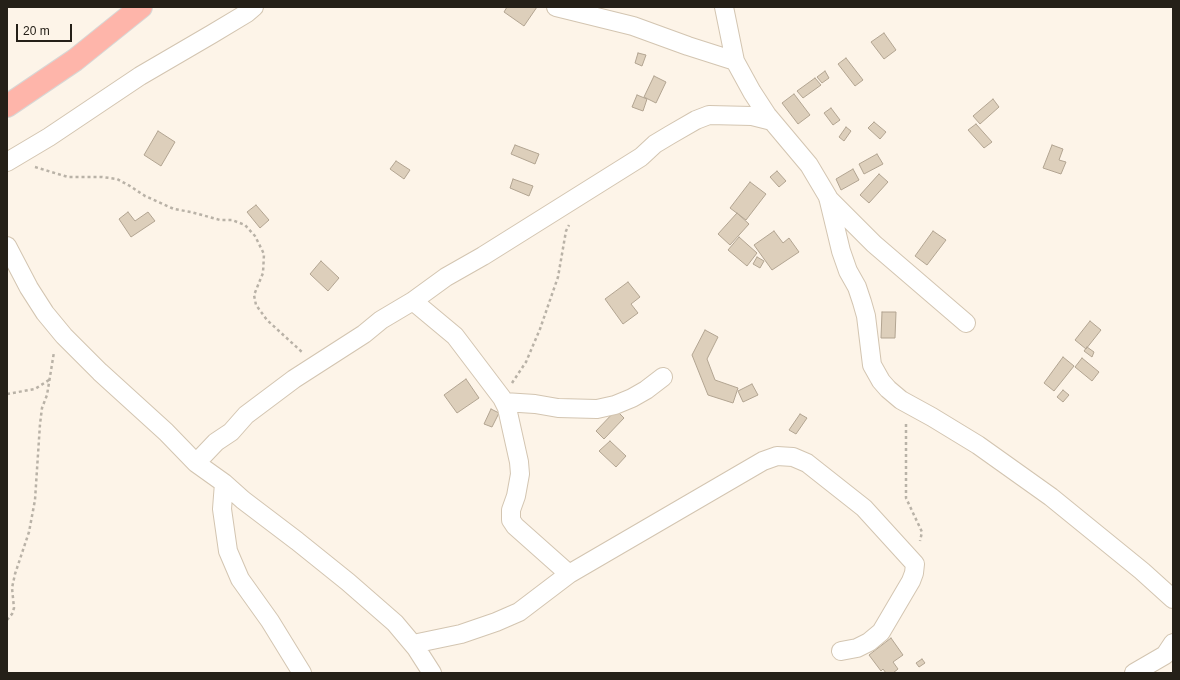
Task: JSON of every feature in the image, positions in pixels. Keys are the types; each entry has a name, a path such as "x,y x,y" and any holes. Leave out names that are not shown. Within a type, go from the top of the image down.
{"main road":[{"path":"7,106 75,60 142,7"}],"street":[{"path":"10,160 49,137 140,76 247,13 254,7"},
{"path":"556,7 632,26 735,61"},
{"path":"724,7 735,61 760,105 809,165 828,197 841,251 848,271 857,288 866,316 872,365 881,381 900,400 978,445 1051,497 1142,571 1173,599"},
{"path":"196,463 216,442 231,432 246,415 294,379 364,334 381,320 413,301 446,277 512,238 641,157 655,144 696,120 709,115 752,116 772,121"},
{"path":"828,197 874,244 966,323"},
{"path":"7,246 29,288 45,313 100,372 166,432 196,463 224,483 243,500 348,582 395,623 413,644 432,673"},
{"path":"413,301 455,336 503,400 519,462 520,474 510,520 569,574"},
{"path":"503,400 558,408 597,409 615,405 632,398 646,390 663,377"},
{"path":"413,644 461,634 519,612 569,574 763,461 776,456 793,457 807,463 864,508 915,564 911,581 881,632 869,642 857,648 841,652"},
{"path":"224,483 222,509 228,551 240,579 270,621 302,673"},
{"path":"1134,673 1166,655 1173,643"}],"path":[{"path":"10,160 68,177 102,177 117,180 130,186 145,196 174,209 220,220 232,220 245,225 255,236 264,254 263,273 254,295 256,305 267,320 302,352 318,363"},
{"path":"503,400 526,362 540,329 558,277 566,231 569,224"},
{"path":"7,620 12,614 14,608 12,588 29,532 35,500 42,408 47,395 58,328"},
{"path":"7,394 35,389 49,380"},
{"path":"906,419 906,498 922,532 915,564"}],"building":[{"path":"507,7 537,7 524,26 504,12"},
{"path":"884,33 896,50 884,59 871,42"},
{"path":"638,53 646,55 642,66 635,63"},
{"path":"846,58 863,80 855,86 838,64"},
{"path":"825,71 829,78 822,83 817,77"},
{"path":"654,76 666,82 656,103 644,97"},
{"path":"815,78 821,85 803,98 797,91"},
{"path":"794,94 810,115 798,124 782,103"},
{"path":"637,95 647,99 643,111 632,107"},
{"path":"993,99 999,107 980,124 973,116"},
{"path":"831,108 840,120 833,125 824,113"},
{"path":"874,122 886,132 880,139 868,128"},
{"path":"976,124 992,142 984,148 968,130"},
{"path":"846,127 851,131 844,141 839,137"},
{"path":"158,131 175,142 161,166 144,155"},
{"path":"515,145 539,154 535,164 511,154"},
{"path":"1052,145 1063,149 1059,160 1066,162 1061,174 1043,168"},
{"path":"877,154 883,164 864,174 859,164"},
{"path":"396,161 410,170 404,179 390,169"},
{"path":"853,169 859,180 841,190 836,179"},
{"path":"777,171 786,181 779,187 770,177"},
{"path":"879,174 888,182 869,203 860,195"},
{"path":"513,179 533,186 529,196 510,188"},
{"path":"750,182 766,194 746,220 730,208"},
{"path":"256,205 269,220 260,228 247,212"},
{"path":"128,212 135,221 148,212 155,221 131,237 119,219"},
{"path":"737,213 749,224 730,245 718,234"},
{"path":"774,231 783,243 789,238 799,252 772,270 754,245"},
{"path":"933,231 946,240 927,265 915,256"},
{"path":"739,237 757,253 747,266 728,250"},
{"path":"757,257 764,261 760,268 753,264"},
{"path":"321,261 339,278 328,291 310,274"},
{"path":"628,282 640,297 631,304 638,313 623,324 605,299"},
{"path":"882,312 896,312 895,338 881,338"},
{"path":"1090,321 1101,330 1086,349 1075,340"},
{"path":"705,330 718,337 707,359 715,380 738,388 733,403 708,395 692,355"},
{"path":"1087,347 1094,352 1092,357 1084,351"},
{"path":"1063,357 1074,366 1054,391 1044,383"},
{"path":"1082,358 1099,372 1092,381 1075,367"},
{"path":"466,379 479,398 457,413 444,395"},
{"path":"752,384 758,395 743,402 738,391"},
{"path":"1063,390 1069,395 1063,402 1057,397"},
{"path":"491,409 499,413 492,427 484,424"},
{"path":"616,410 624,418 604,439 596,431"},
{"path":"800,414 807,418 796,434 789,430"},
{"path":"610,441 626,456 616,467 599,451"},
{"path":"891,638 903,655 893,662 898,669 893,673 886,673 883,669 881,671 869,655"},
{"path":"922,659 925,663 919,667 916,663"}]}
